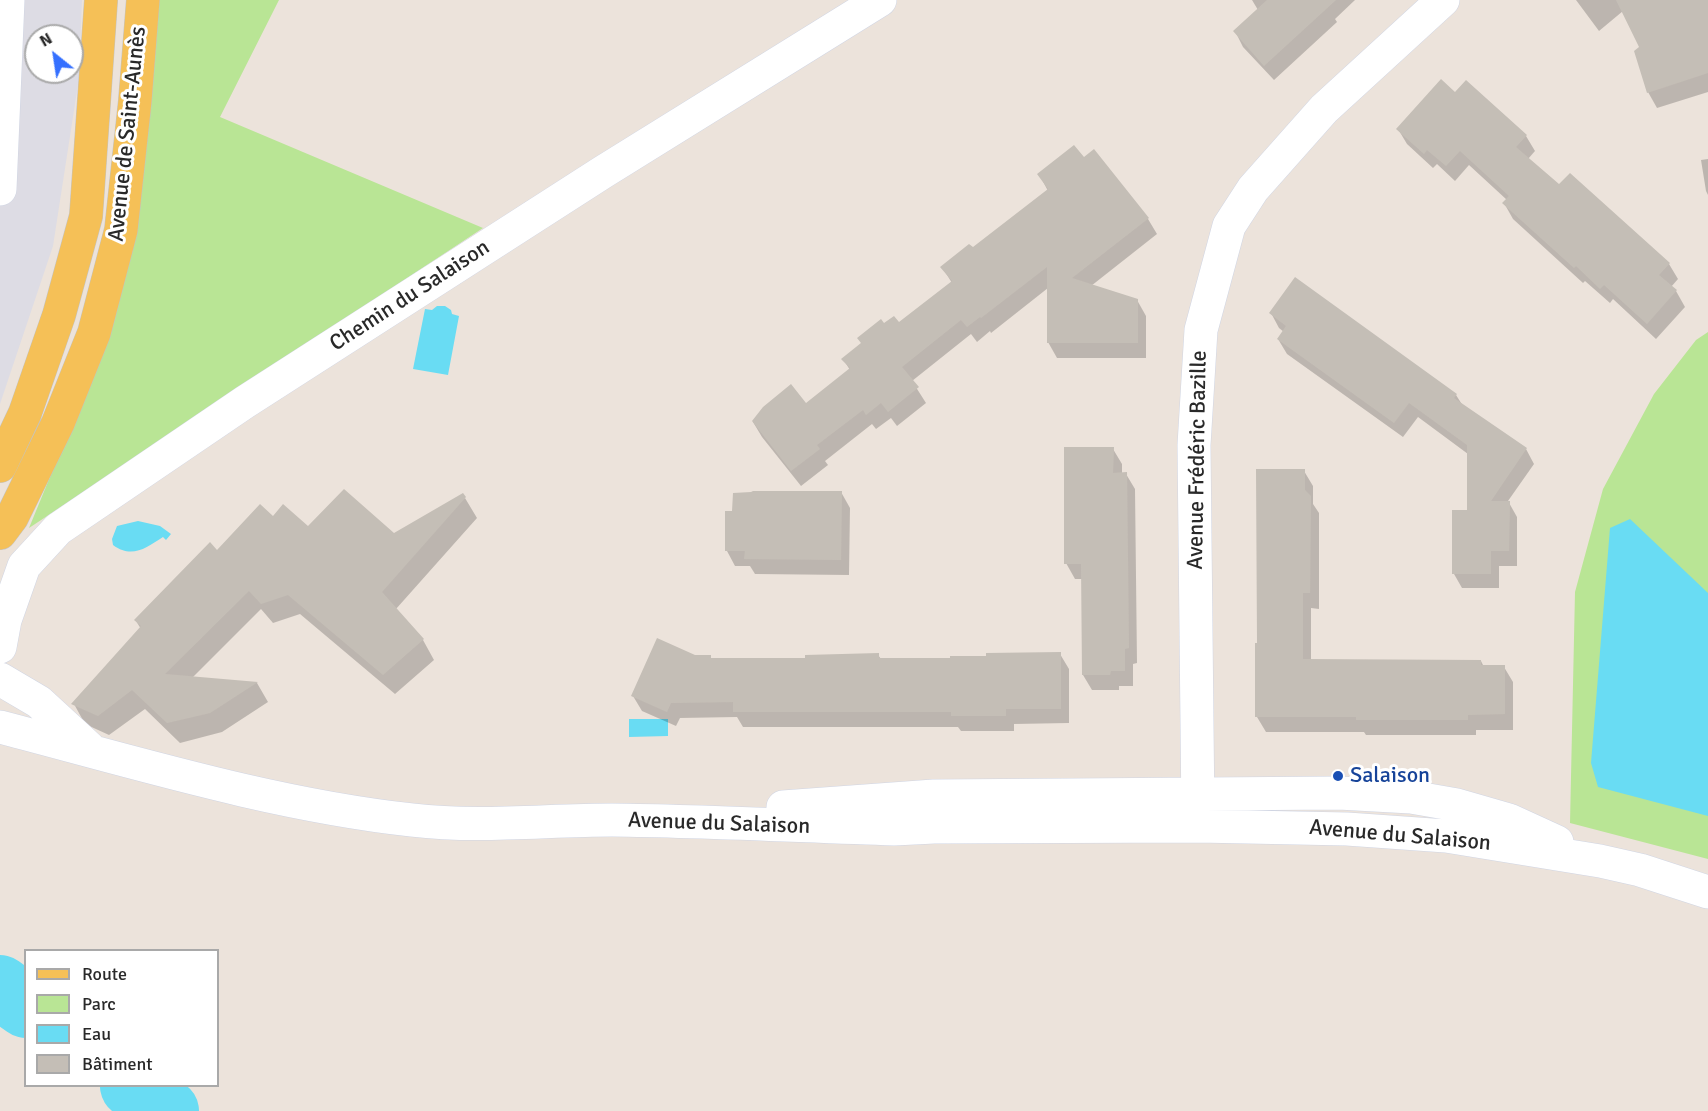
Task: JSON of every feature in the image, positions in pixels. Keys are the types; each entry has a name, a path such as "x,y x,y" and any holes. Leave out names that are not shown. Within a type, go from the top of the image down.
{"main road":[{"name":"Avenue de Saint-Aunès","path":"0,466 25,413 59,315 86,216 101,0"},
{"name":"Avenue de Saint-Aunès","path":"0,533 12,517 58,423 94,333 121,230 143,0"}],"street":[{"path":"0,189 8,0"},
{"name":"Chemin du Salaison","path":"0,646 5,620 24,566 58,529 255,396 603,172 880,0"},
{"name":"Avenue Frédéric Bazille","path":"1199,793 1194,445 1201,330 1229,226 1253,189 1324,109 1443,0"},
{"path":"0,679 39,702 92,751"},
{"path":"0,727 308,804 414,820 460,823 612,820"},
{"path":"1198,826 1199,793"},
{"name":"Avenue du Salaison","path":"612,820 934,796 1339,793 1411,797 1457,805 1509,820 1600,861"},
{"name":"Avenue du Salaison","path":"612,820 894,829 1198,826 1347,829 1446,836 1600,861 1640,870 1708,892"}],"shaded area":[{"path":"0,0 82,0 81,24 24,24 24,84 78,84 53,246 0,404"}],"green space":[{"path":"157,0 279,0 220,117 483,228 29,528 105,343"},
{"path":"1708,332 1708,859 1570,823 1575,592 1603,489 1654,394 1696,340"}],"water":[{"path":"437,306 445,306 451,310 452,314 459,316 448,375 413,369 425,309 432,310"},
{"path":"1630,519 1708,593 1708,816 1598,787 1591,763 1610,528"},
{"path":"138,521 160,526 171,534 166,540 163,537 133,552 113,545 112,539 117,526"},
{"path":"629,719 668,719 668,736 629,737"}],"building":[{"path":"1267,0 1336,0 1264,66 1233,31"},
{"path":"1616,0 1708,0 1708,73 1647,93 1634,51 1639,47"},
{"path":"1441,79 1455,92 1466,80 1527,135 1516,147 1559,184 1570,173 1670,263 1659,275 1677,290 1647,324 1604,285 1600,289 1576,266 1574,268 1502,203 1509,196 1460,151 1446,166 1427,150 1424,154 1396,129"},
{"path":"1074,145 1084,157 1094,149 1149,218 1072,278 1138,299 1138,343 1047,343 1047,267 967,327 961,320 902,367 919,387 888,412 881,403 866,415 863,410 817,445 820,449 791,471 752,421 763,407 791,384 806,403 850,368 841,359 861,343 857,338 881,319 884,323 894,316 899,322 952,281 940,267 969,244 973,247 1048,189 1037,174"},
{"path":"1295,277 1457,394 1454,398 1527,448 1491,501 1510,501 1509,551 1491,551 1491,574 1452,574 1452,510 1467,510 1467,445 1409,403 1394,423 1277,339 1286,326 1269,313"},
{"path":"1064,447 1114,447 1113,473 1127,472 1129,648 1125,649 1125,671 1111,671 1110,675 1082,675 1081,564 1064,564"},
{"path":"1256,469 1305,469 1305,490 1311,496 1310,593 1303,593 1303,659 1481,660 1481,665 1505,665 1505,714 1468,715 1468,720 1255,717"},
{"path":"344,489 394,533 463,493 466,497 382,592 424,639 383,675 288,595 261,604 249,591 165,674 258,682 210,713 167,723 132,690 98,716 71,704 141,626 134,620 210,542 217,550 260,504 273,516 283,504 308,526"},
{"path":"842,491 841,560 744,559 745,551 725,551 725,511 732,511 733,493"},
{"path":"657,638 695,655 711,655 711,658 805,658 805,655 879,653 879,658 950,658 950,656 986,656 986,653 1061,652 1061,709 1006,709 1006,716 951,716 951,712 733,712 733,702 671,703 667,712 631,696"}],"waterway":[{"path":"0,987 24,1005"},
{"path":"133,1087 167,1111"}],"place":[{"name":"Salaison","path":"1338,776"}]}
